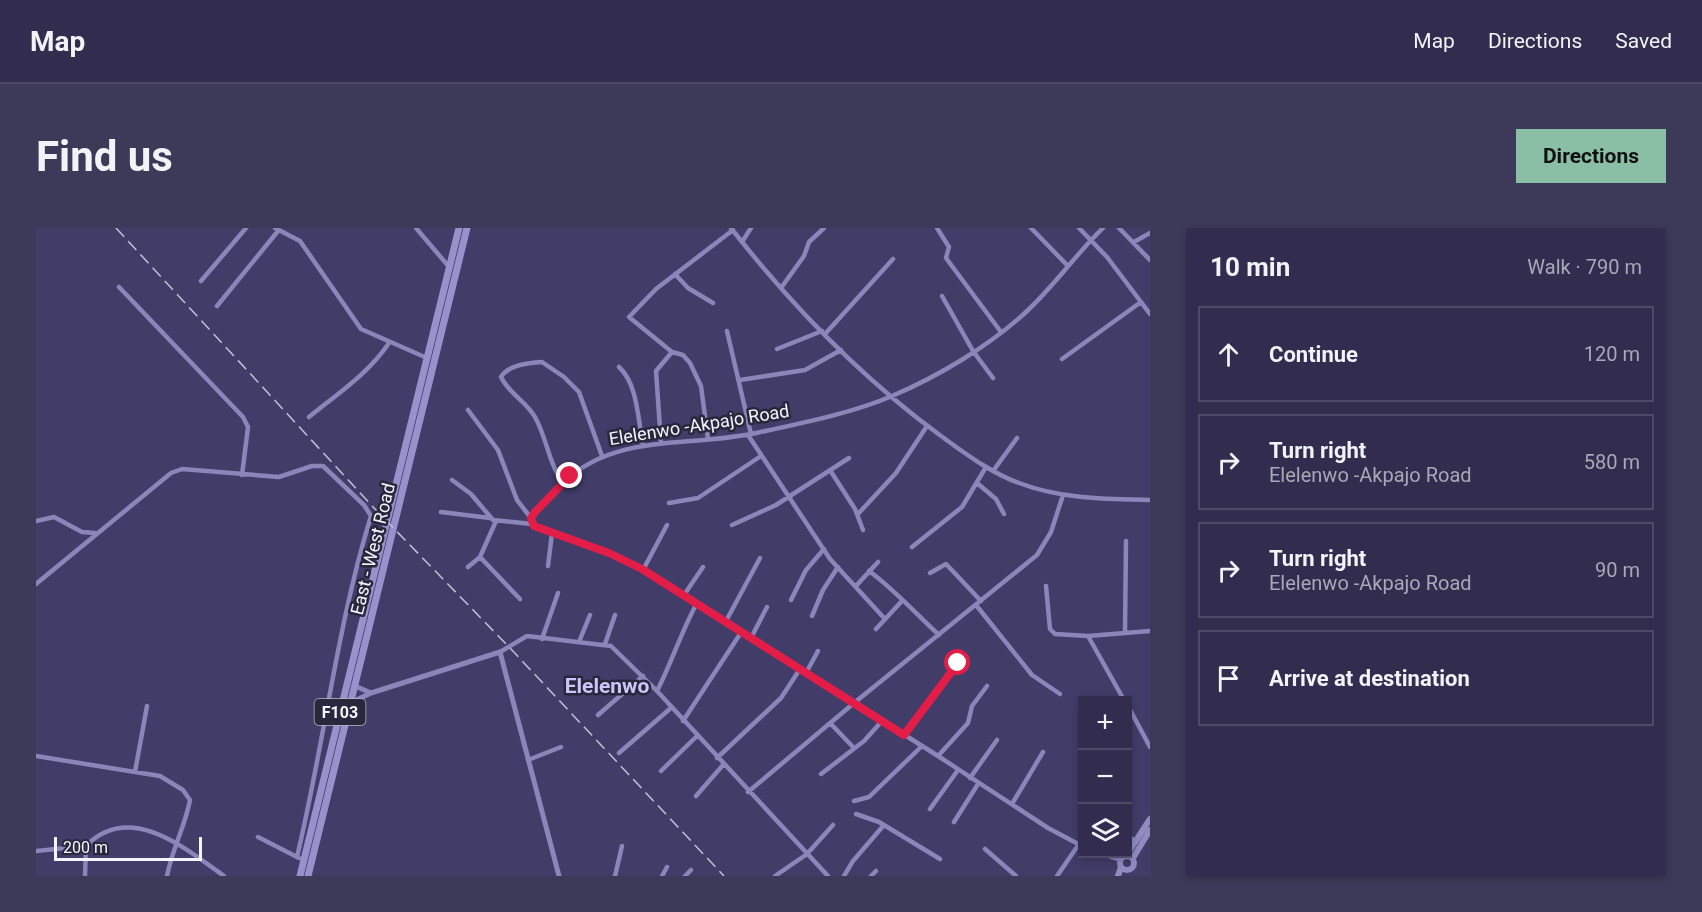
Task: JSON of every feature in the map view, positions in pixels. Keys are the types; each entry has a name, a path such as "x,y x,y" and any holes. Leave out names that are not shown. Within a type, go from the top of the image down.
{"main road":[{"name":"East - West Road","path":"300,876 300,859 323,783 459,228"},
{"name":"East - West Road","path":"308,876 467,228"},
{"path":"1118,876 1135,841 1150,819"},
{"path":"1127,873 1125,860 1150,830"},
{"path":"1125,860 1134,865 1127,873"}],"street":[{"path":"201,281 246,228"},
{"path":"416,228 450,268"},
{"path":"742,242 751,228"},
{"path":"781,288 803,257 808,242 824,228"},
{"path":"937,228 949,247 946,258 1001,332"},
{"path":"1031,228 1068,266"},
{"path":"1079,228 1150,314"},
{"name":"Elelenwo -Akpajo Road","path":"532,521 562,482 602,456 643,445 750,435 813,420 890,397 973,351 1001,332 1032,306 1103,228"},
{"path":"1119,228 1150,260"},
{"path":"217,306 277,229 300,241 361,329 427,358"},
{"path":"708,439 704,402 697,375 683,355 672,352 629,317 675,274 732,229 781,288 890,397 927,426 993,471 1019,483 1063,495 1150,500"},
{"path":"1134,242 1150,233"},
{"path":"777,349 823,332 893,260"},
{"path":"675,274 688,288 713,303"},
{"path":"119,287 243,417 248,427 242,476"},
{"path":"942,296 973,351 993,378"},
{"path":"1062,359 1141,302"},
{"path":"727,331 740,380 750,435 761,456 824,549 884,618"},
{"path":"309,417 357,380 379,358 389,343"},
{"path":"740,380 805,370 841,350"},
{"path":"661,443 656,371 672,352"},
{"path":"562,482 552,466 537,420 508,389 501,377 505,372 517,366 542,362 564,377 579,392 602,456"},
{"path":"619,368 626,373 631,385 643,445"},
{"path":"468,410 498,450 517,500 532,521 552,533 615,555 644,570 1054,832 1078,844"},
{"path":"858,514 896,472 927,426"},
{"path":"993,471 1017,438"},
{"path":"669,503 698,498 761,456"},
{"path":"732,525 789,497 849,458"},
{"path":"36,584 171,473 196,469 242,476 279,477 312,466 323,466 364,505 371,516 346,615 300,859 258,837"},
{"path":"912,547 962,507 986,466"},
{"path":"830,470 858,514 863,530"},
{"path":"452,480 471,494 490,518"},
{"path":"977,483 996,499 1004,514"},
{"path":"748,792 1037,555 1052,532 1063,495"},
{"path":"441,512 490,518 496,521 532,521"},
{"path":"36,521 54,517 82,532 94,534"},
{"path":"468,567 480,557 496,521"},
{"path":"644,570 667,525"},
{"path":"548,566 552,533"},
{"path":"1125,631 1126,541"},
{"path":"791,600 806,570 824,549"},
{"path":"480,557 520,599"},
{"path":"726,621 760,558"},
{"path":"856,586 878,562"},
{"path":"930,573 946,564 1032,675 1060,694"},
{"path":"684,595 703,567"},
{"path":"812,616 823,590 838,567"},
{"path":"869,571 886,584 901,602 939,635"},
{"path":"1046,586 1052,631 1057,635 1088,636 1125,631 1150,631"},
{"path":"542,639 558,593"},
{"path":"876,628 901,602"},
{"path":"657,691 669,667 678,638 698,603"},
{"path":"751,638 767,607"},
{"path":"579,642 590,615"},
{"path":"605,644 615,615"},
{"path":"683,721 742,631"},
{"path":"1088,636 1122,696"},
{"path":"350,704 371,693 500,652 522,638 605,644 616,650 643,676 717,759 828,876"},
{"path":"806,673 818,651"},
{"path":"500,652 559,876"},
{"path":"904,735 958,663"},
{"path":"717,759 781,698 800,669"},
{"path":"598,715 643,676"},
{"path":"355,686 371,693"},
{"path":"938,756 968,723 972,706 987,686"},
{"path":"135,772 147,706"},
{"path":"619,753 672,707"},
{"path":"1132,713 1150,747"},
{"path":"821,774 864,741 882,721"},
{"path":"831,723 854,748"},
{"path":"661,771 697,736"},
{"path":"970,778 996,740"},
{"path":"854,801 869,797 922,746"},
{"path":"528,760 561,747"},
{"path":"1012,804 1043,752"},
{"path":"36,756 135,772 169,780 189,796 185,823 175,842 167,876"},
{"path":"696,796 723,765"},
{"path":"930,809 958,770"},
{"path":"315,782 323,783"},
{"path":"954,822 978,784"},
{"path":"856,814 872,818 940,860"},
{"path":"775,876 807,854 833,825"},
{"path":"844,876 853,861 884,825"},
{"path":"36,851 86,846 111,830 129,828 155,832 175,842 224,876"},
{"path":"86,846 86,876"},
{"path":"615,876 622,846"},
{"path":"985,849 1016,876"},
{"path":"1057,876 1078,849"},
{"path":"1118,858 1125,860"},
{"path":"662,876 667,867"},
{"path":"685,876 691,870"},
{"path":"871,876 876,871"}],"railway":[{"path":"116,228 374,508 509,647 724,876"}],"district":[{"name":"Elelenwo","path":"607,686"}],"route":[{"path":"570,476 535,512 531,518 534,526 609,553 642,569 904,735 958,663"}]}
